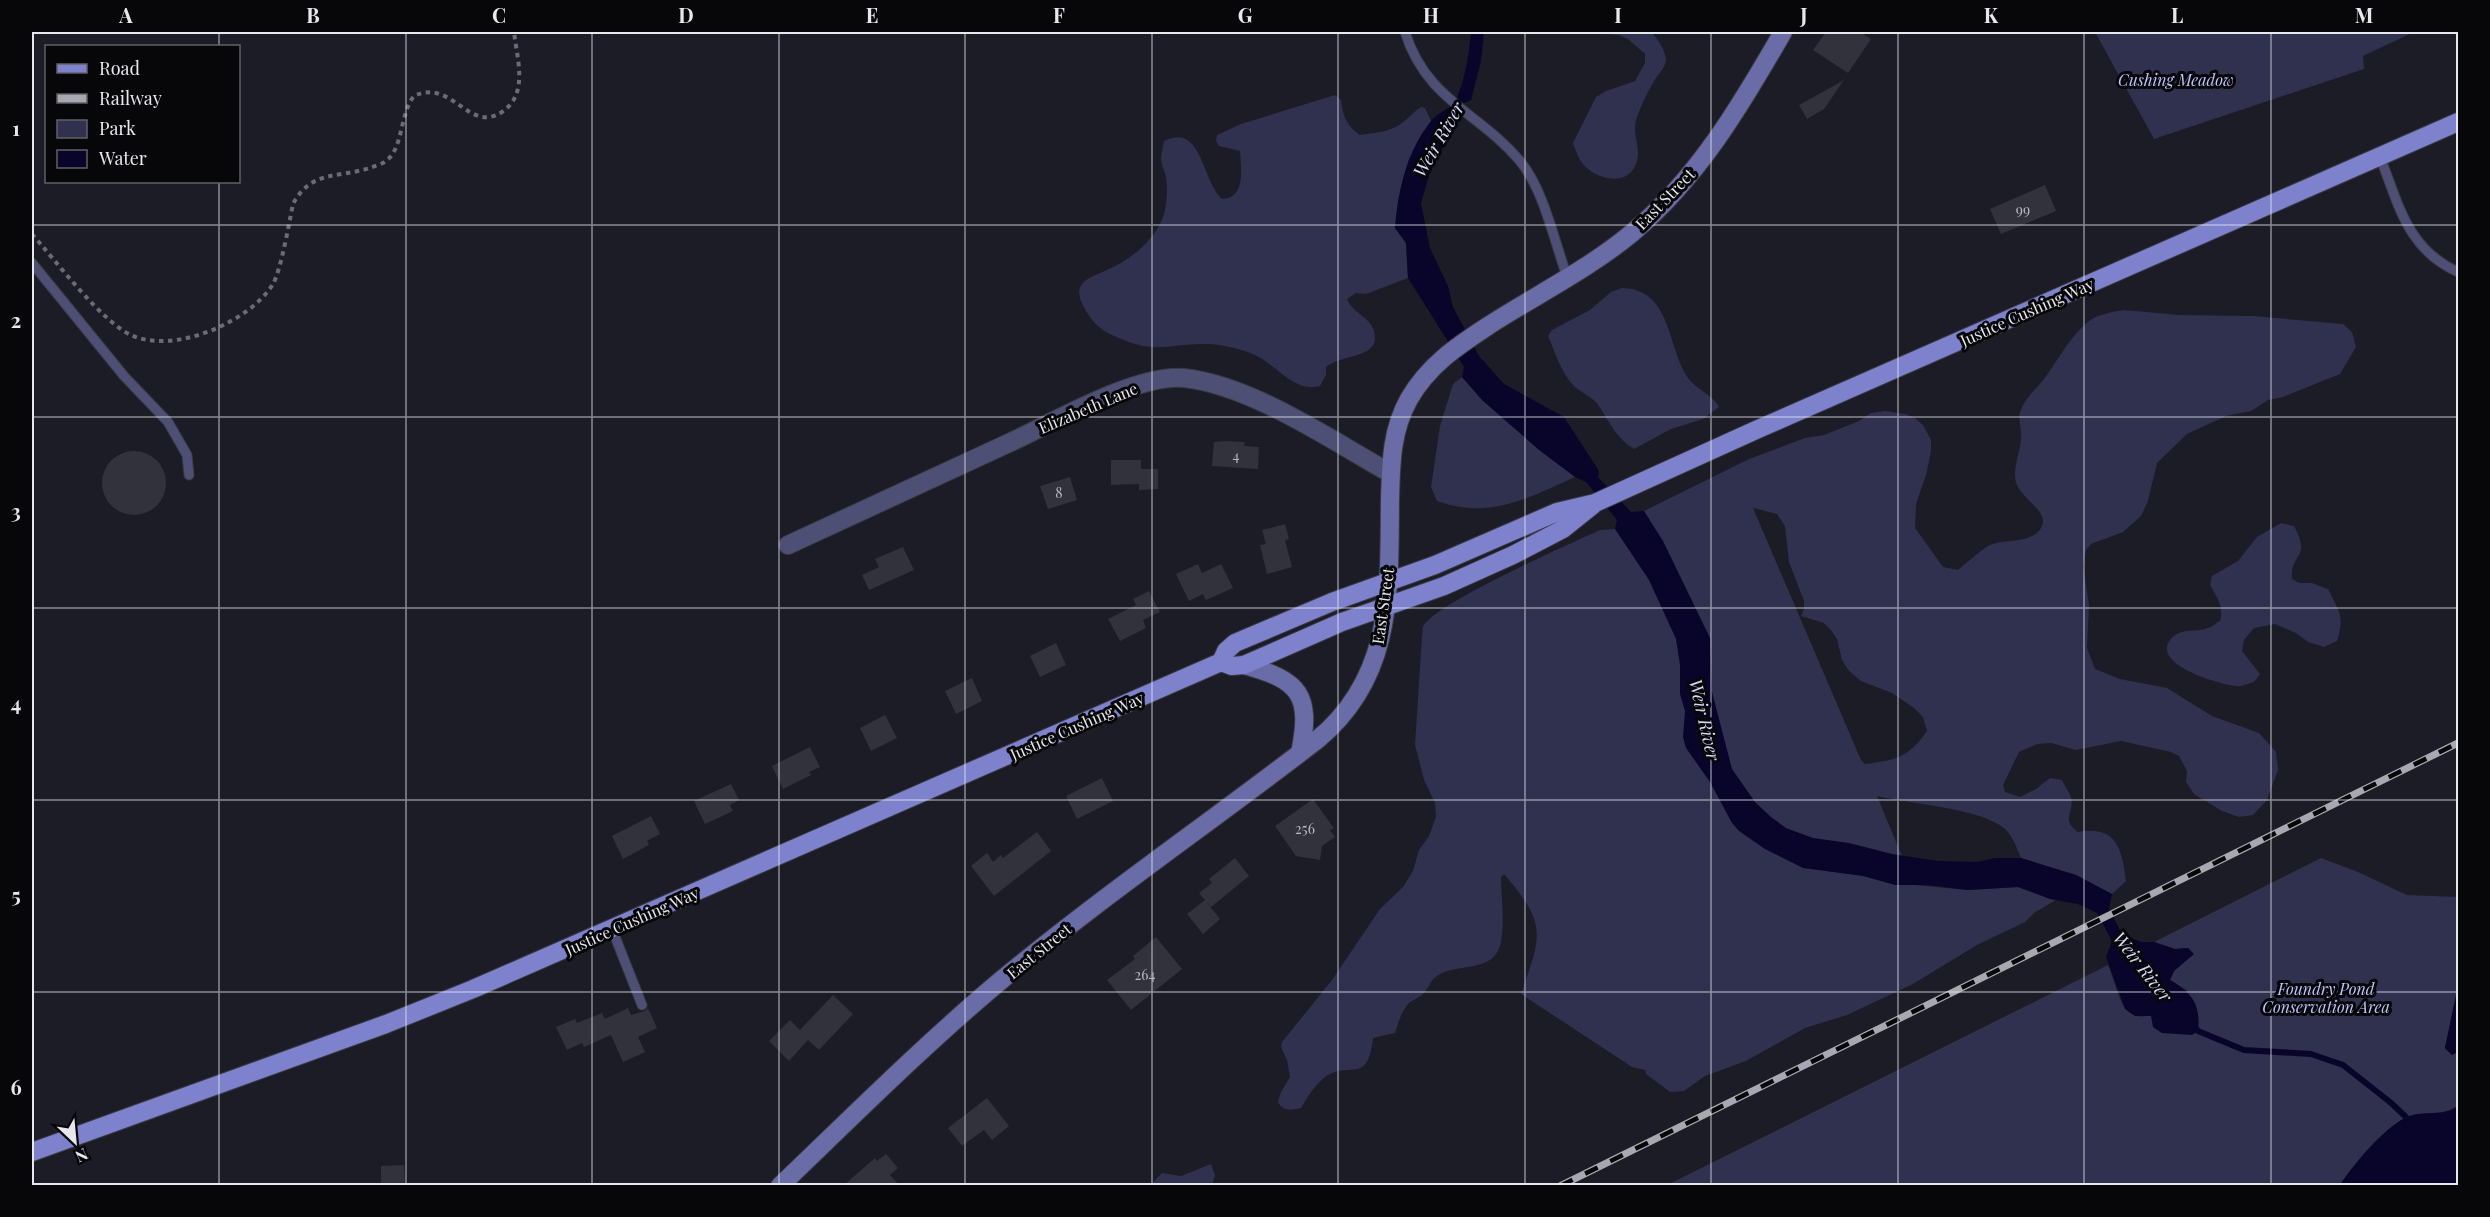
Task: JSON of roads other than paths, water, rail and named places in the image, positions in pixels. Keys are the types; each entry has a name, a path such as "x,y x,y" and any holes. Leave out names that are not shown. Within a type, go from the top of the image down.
{"main road":[{"name":"East Street","path":"781,1185 874,1095 998,983 1092,908 1300,753 1339,721 1362,690 1380,643 1388,581 1390,473 1394,440 1404,407 1427,372 1462,342 1631,234 1663,205 1689,177 1737,109 1783,32"},
{"name":"Justice Cushing Way","path":"32,1152 386,1024 504,976 1221,662 1226,651 1235,644 1332,602 1435,565 1557,512 1595,503 1618,494 1756,430 2458,122"},
{"name":"Justice Cushing Way","path":"1244,665 1342,622 1444,586 1513,555 1563,529 1595,503"},
{"path":"1221,662 1232,666 1244,665 1280,677 1295,689 1303,706 1305,718 1300,753"}],"street":[{"name":"Elizabeth Lane","path":"788,545 1103,399 1162,379 1183,378 1204,382 1246,396 1284,414 1390,473"}],"lane":[{"path":"1405,32 1425,72 1441,93 1510,151 1531,178 1567,276"},
{"path":"2380,157 2416,240 2433,257 2458,272"},
{"path":"32,263 124,376 168,422 187,455 189,475"},
{"path":"612,929 642,1005"}],"water":[{"path":"1471,32 1484,32 1481,61 1471,100 1464,103 1456,114 1455,124 1430,172 1421,203 1430,248 1448,286 1453,307 1479,356 1504,384 1564,417 1599,471 1598,477 1631,512 1644,511 1663,541 1710,638 1712,692 1732,769 1755,802 1786,828 1813,838 1938,861 1977,862 1995,858 2021,858 2076,875 2112,894 2109,909 2122,934 2141,942 2154,942 2175,949 2188,948 2194,954 2174,971 2170,980 2193,1000 2198,1013 2198,1031 2192,1035 2162,1033 2153,1027 2151,1016 2135,1016 2125,1009 2106,957 2112,941 2097,913 2078,904 2050,899 2018,887 1968,890 1927,885 1895,885 1863,876 1803,868 1765,849 1739,831 1732,823 1710,782 1686,748 1683,737 1685,711 1680,694 1680,665 1676,639 1649,580 1615,529 1617,520 1586,482 1575,477 1539,450 1482,400 1462,377 1464,367 1408,278 1406,243 1395,228 1401,185 1410,157 1423,132 1435,117 1456,100 1465,72"},
{"path":"2458,986 2458,1052 2452,1055 2445,1048"},
{"path":"2458,1106 2458,1185 2340,1185 2369,1148 2396,1123 2412,1115 2446,1112"}],"waterway":[{"name":"Weir River","path":"2193,1025 2198,1031 2244,1050 2311,1054 2343,1065 2390,1102 2406,1117 2407,1125"}],"railway":[{"path":"1560,1186 2458,743"}],"park label":[{"name":"Cushing Meadow","path":"2176,80"},
{"name":"Foundry Pond Conservation Area","path":"2326,998"}]}
